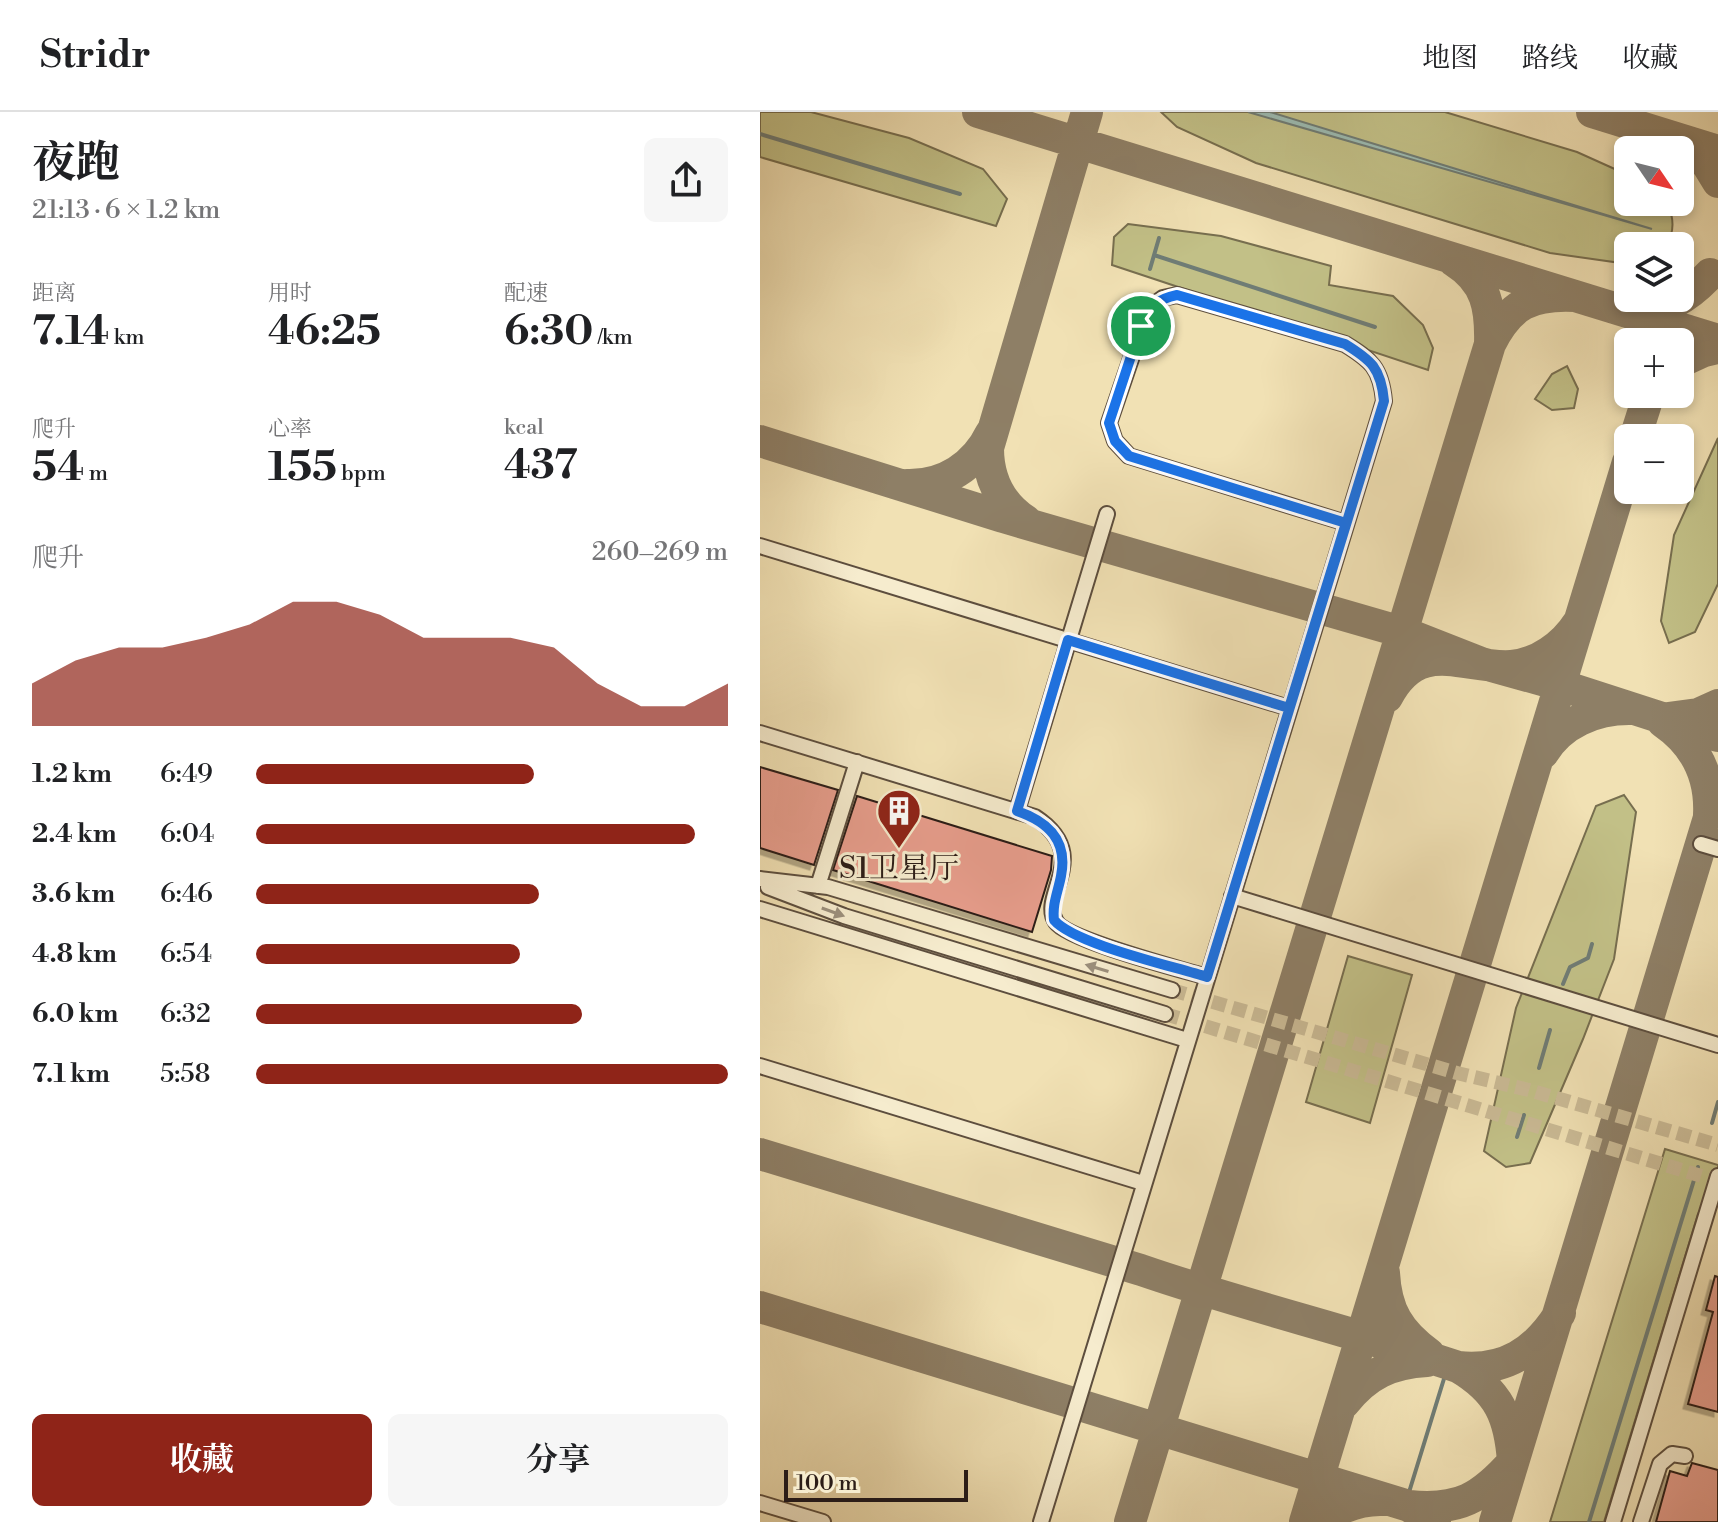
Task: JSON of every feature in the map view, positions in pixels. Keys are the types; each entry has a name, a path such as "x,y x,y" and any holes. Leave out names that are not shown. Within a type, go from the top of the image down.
{"lane":[{"path":"1041,1522 1384,401 1382,380 1367,358 1345,344 1177,295 1163,298 1148,309 1109,423 1115,441 1122,449 1129,456 1346,523"},
{"path":"1017,811 1107,514"},
{"path":"760,546 1289,708"},
{"path":"760,733 1017,811 1044,823 1060,844 1062,874 1053,906 1054,920 1059,926 1098,943 1207,977"},
{"path":"818,886 857,762"},
{"path":"1701,844 1718,849"},
{"path":"760,881 818,886 1172,990"},
{"path":"760,881 844,916 1165,1014"},
{"path":"1232,896 1718,1045"},
{"path":"760,909 1187,1040"},
{"path":"760,1066 1143,1183"},
{"path":"1613,1522 1718,1176"},
{"path":"1641,1522 1660,1464 1672,1454 1685,1456"},
{"path":"760,1503 823,1522"}],"shaded area":[{"path":"760,112 811,112 909,138 983,169 1007,199 996,226 760,157"},
{"path":"1161,112 1445,112 1577,152 1614,169 1614,216 1671,216 1672,232 1614,232 1614,262 1550,253 1256,163 1177,127"},
{"path":"1128,224 1221,236 1331,266 1329,285 1393,296 1423,325 1433,348 1428,370 1112,265 1114,237"},
{"path":"1567,366 1578,389 1574,408 1552,410 1535,399 1552,374"},
{"path":"1718,438 1718,584 1695,632 1669,643 1661,621 1674,535 1688,504 1694,504 1694,491"},
{"path":"1624,795 1636,812 1614,959 1530,1163 1506,1167 1484,1151 1516,1008 1596,806"},
{"path":"1348,956 1412,975 1370,1123 1306,1102"},
{"path":"1665,1149 1718,1165 1718,1189 1698,1214 1604,1522 1550,1522"}],"water":[{"path":"1248,112 1270,112 1652,229"}],"building":[{"path":"760,767 838,790 814,865 760,848"},
{"name":"S1卫星厅","path":"857,796 1052,856 1051,870 1032,932 833,870"},
{"path":"1715,1276 1718,1277 1718,1412 1688,1404 1713,1312 1706,1310"},
{"path":"1692,1463 1718,1470 1718,1522 1656,1522 1670,1471 1687,1476"}],"waterway":[{"path":"760,134 960,194"},
{"path":"1150,269 1159,238"},
{"path":"1154,255 1375,327"},
{"path":"1563,984 1570,967 1588,958 1592,944"},
{"path":"1539,1068 1550,1030"},
{"path":"1712,1123 1718,1102"},
{"path":"1517,1137 1524,1115"},
{"path":"1589,1522 1698,1167"},
{"path":"1406,1502 1447,1369"}],"taxiway":[{"path":"978,112 1718,340"},
{"path":"1026,521 1009,507 997,489 990,470 988,448 1087,112"},
{"path":"1592,112 1718,151"},
{"path":"1694,153 1707,164 1718,182"},
{"path":"1454,261 1474,278 1485,297 1490,344"},
{"path":"1694,289 1710,274"},
{"path":"1130,1522 1490,344 1506,319 1524,304 1546,297 1575,296"},
{"path":"1694,356 1718,348"},
{"path":"1639,424 1645,408"},
{"path":"907,485 933,482 957,472 976,455 991,433"},
{"path":"760,441 1003,517 1402,632 1481,663 1718,736"},
{"path":"1305,1522 1615,504"},
{"path":"1387,697 1400,678 1413,667 1428,661 1493,666 1531,662 1558,646 1578,623"},
{"path":"1668,718 1698,714 1718,705"},
{"path":"1543,753 1559,733 1580,720 1604,712 1629,709"},
{"path":"1663,722 1684,740 1699,762 1707,787 1709,815"},
{"path":"1495,1522 1718,788"},
{"path":"760,1154 1458,1367 1490,1366 1517,1356 1540,1339 1560,1313"},
{"path":"1384,1273 1388,1299 1396,1320 1429,1354"},
{"path":"760,1307 1409,1506 1435,1522"},
{"path":"1344,1403 1371,1377 1402,1364 1427,1361"},
{"path":"1409,1506 1442,1506 1468,1499 1490,1485 1513,1462 1509,1432 1500,1407 1483,1386 1458,1367"},
{"path":"1320,1522 1350,1505 1384,1500"}],"tunnel":[{"path":"1172,990 1718,1145"},
{"path":"1165,1014 1718,1181"}],"place":[{"name":"S1卫星厅","path":"899,850"}],"route":[{"path":"1177,295 1345,344 1367,358 1382,380 1384,401 1207,977 1065,931 1054,920 1053,906 1062,874 1060,844 1057,836 1044,823 1017,811 1068,640 1289,708 1346,523 1129,456 1115,441 1109,423 1141,326 1148,309 1163,298 1177,295"}]}
